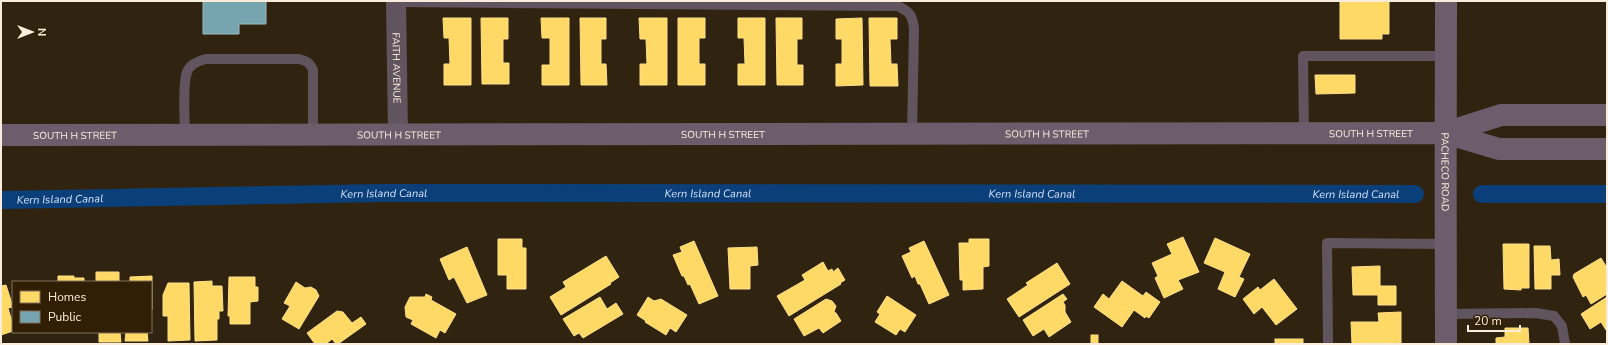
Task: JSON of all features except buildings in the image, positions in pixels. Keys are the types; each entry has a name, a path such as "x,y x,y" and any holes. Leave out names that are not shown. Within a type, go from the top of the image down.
{"street":[{"name":"PACHECO ROAD","path":"1446,1 1446,344"},
{"name":"FAITH AVENUE","path":"396,2 398,134"},
{"name":"SOUTH H STREET","path":"1445,133 1501,115 1607,114"},
{"name":"SOUTH H STREET","path":"1,135 1445,133 1499,149 1607,149"}],"lane":[{"path":"396,2 898,6 906,10 912,17 914,28 912,134"},
{"path":"1304,133 1303,56 1446,56"},
{"path":"186,135 185,82 187,72 197,61 206,59 299,59 307,61 313,70 313,134"},
{"path":"1328,344 1327,243 1447,244"},
{"path":"1446,314 1536,313 1554,316 1562,326 1565,344"}],"waterway":[{"name":"Kern Island Canal","path":"1,200 383,193 1415,194"},
{"name":"Kern Island Canal","path":"1482,194 1607,194"}]}
